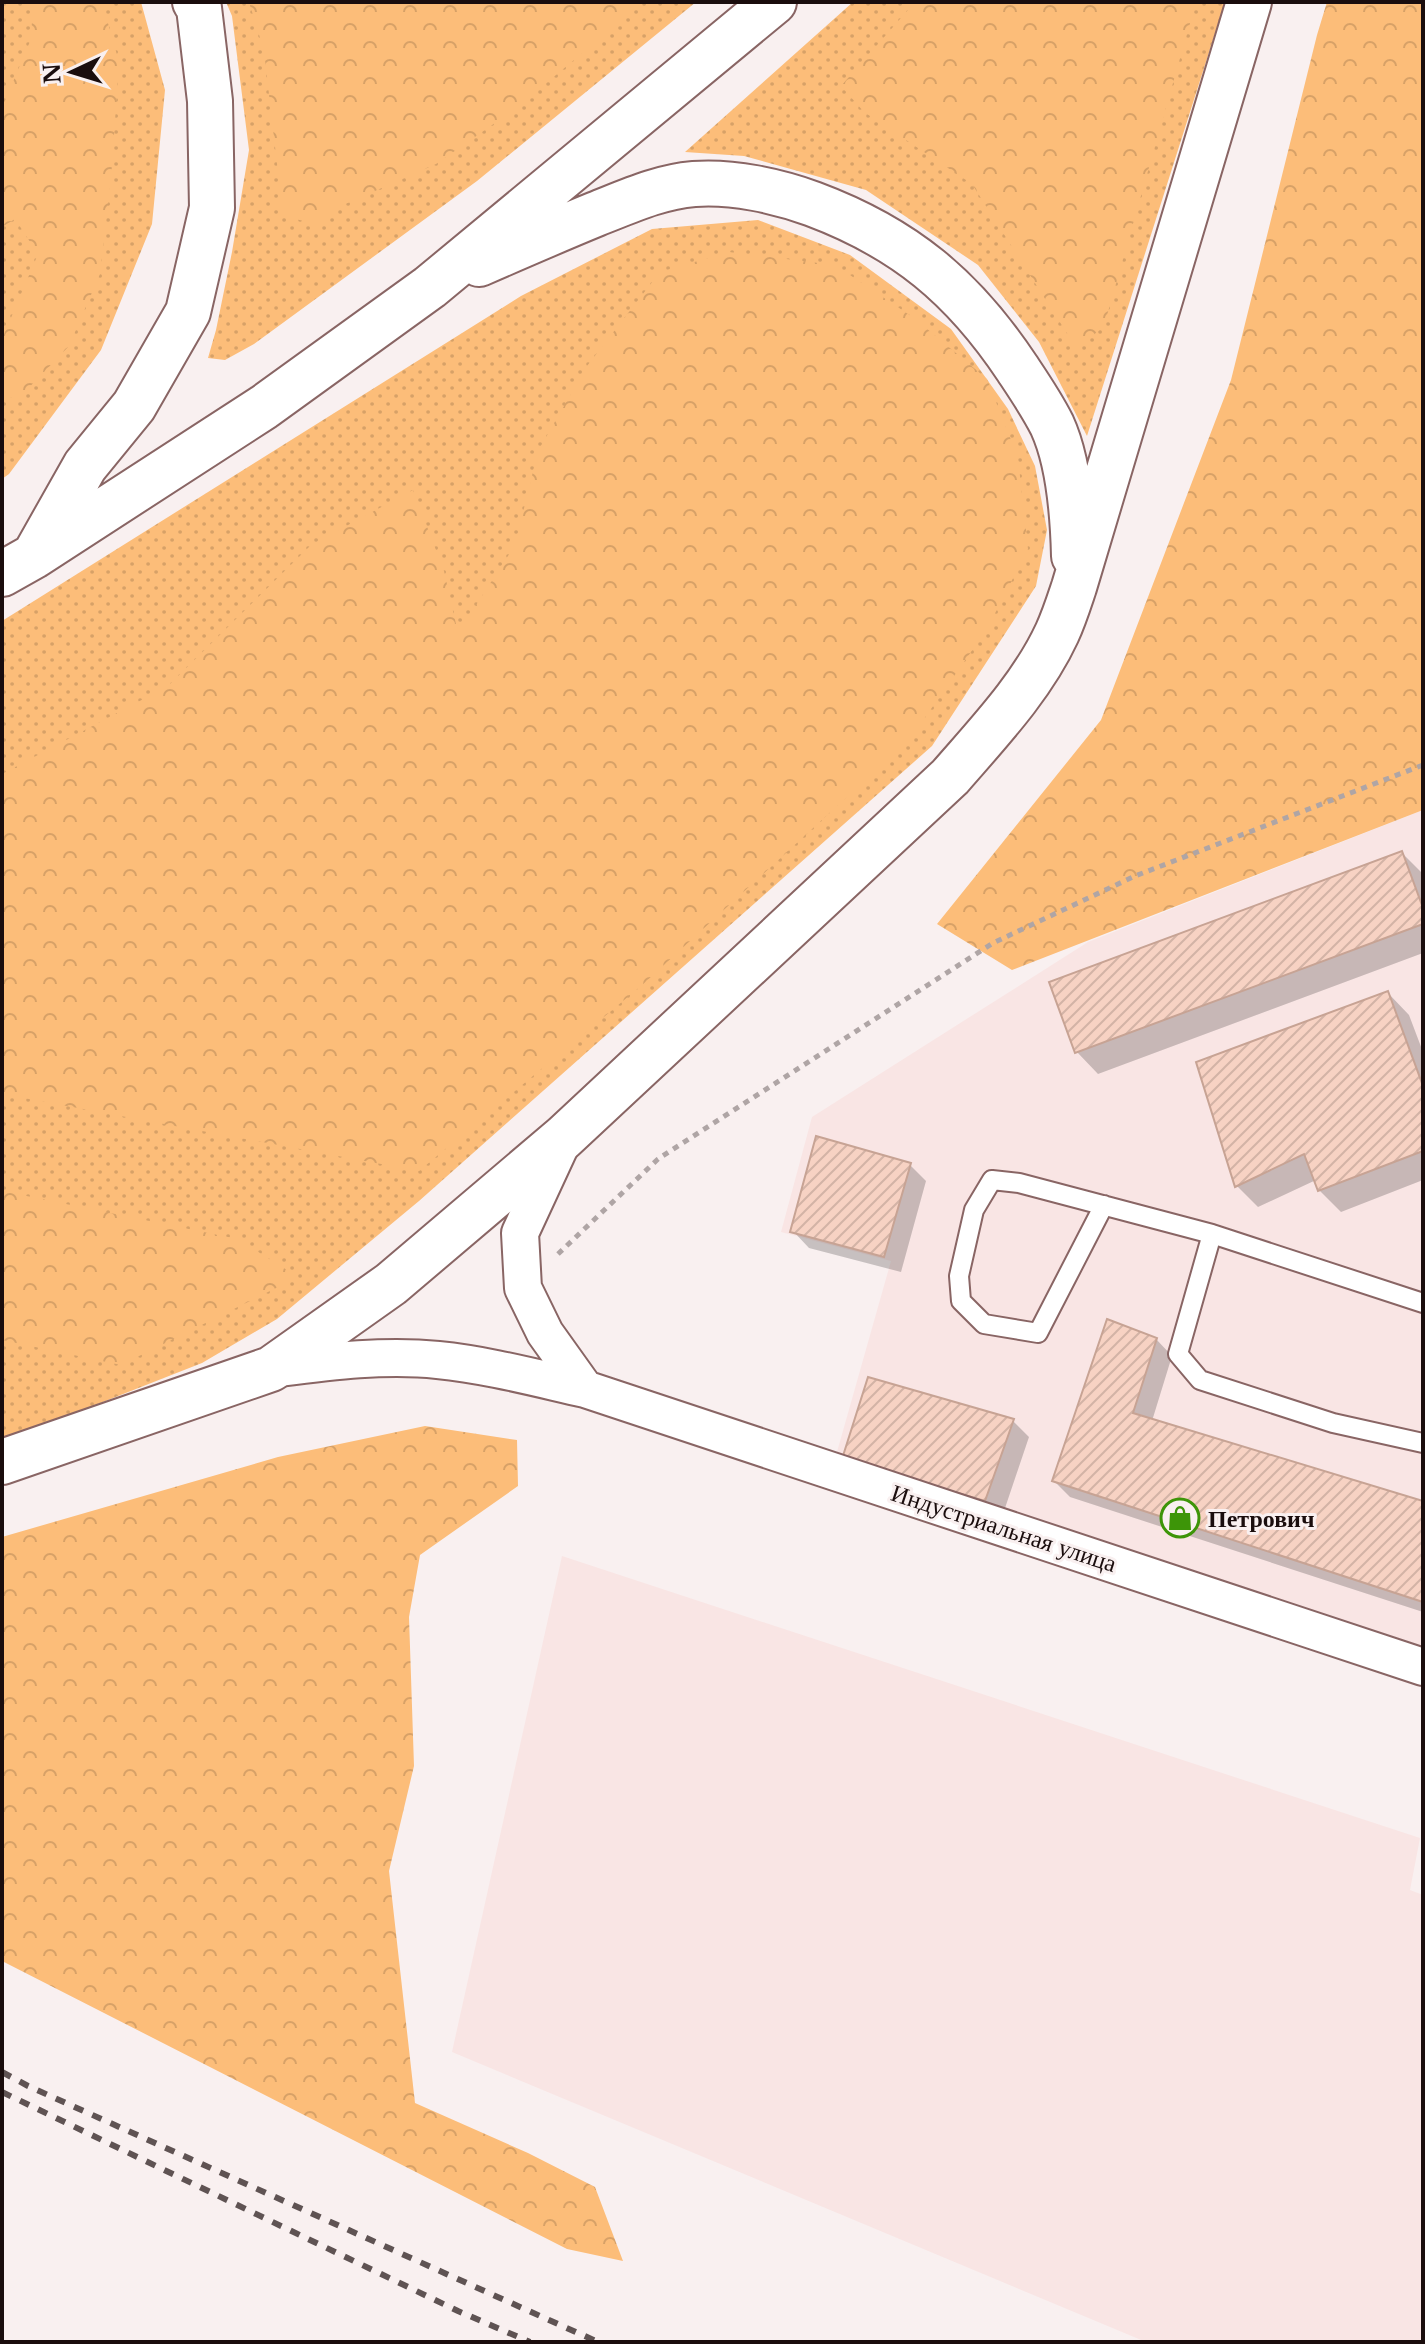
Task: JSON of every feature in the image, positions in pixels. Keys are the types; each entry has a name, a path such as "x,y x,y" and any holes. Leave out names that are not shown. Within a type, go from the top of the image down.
{"street":[{"path":"18,565 85,466 134,406 188,312 212,208 210,101 199,8 195,2"},
{"path":"18,565 264,407 430,287 774,2"},
{"path":"2,1462 271,1369 391,1284 564,1137 950,777 993,728 1034,674 1057,633 1074,587 1249,2"},
{"path":"430,287 655,190 696,184 759,188 852,219 895,243 937,273 998,339 1026,381 1052,426 1066,474 1073,521 1074,587"},
{"path":"564,1137 520,1233 523,1288 545,1333 585,1389"},
{"name":"Индустриальная улица","path":"271,1369 347,1360 436,1360 493,1368 585,1389 1423,1667"}],"lane":[{"path":"1104,1205 1038,1333 984,1324 961,1301 959,1276 974,1210 992,1180 1019,1183 1104,1205 1212,1234 1423,1303"},
{"path":"1212,1234 1178,1354 1200,1380 1333,1423 1423,1443"}],"path":[{"path":"523,1288 658,1159 993,943 1135,876 1423,765"}],"shaded area":[{"path":"1423,810 1423,1646 835,1459 891,1261 781,1232 812,1117 1088,942"},
{"path":"562,1556 1420,1838 1410,1890 1423,1895 1423,2342 1146,2342 452,2052"}],"green space":[{"path":"2,2 141,2 165,90 152,224 101,350 9,474 2,479"},
{"path":"33,2 102,2 119,62 111,179 100,274 69,346 17,400 2,394 2,339 38,254 15,219 2,227 2,108 31,39"},
{"path":"226,2 696,2 477,181 254,344 225,360 208,358 232,252 249,150 232,16"},
{"path":"249,2 644,2 515,109 436,164 341,206 316,224 283,216 264,51"},
{"path":"853,2 1225,2 1087,436 1039,342 978,265 866,190 744,156 685,152"},
{"path":"915,2 1196,2 1104,326 1077,349 972,184 864,112 841,86"},
{"path":"1327,2 1423,2 1423,810 1012,970 937,924 1101,720 1231,380"},
{"path":"758,220 850,255 951,329 1008,409 1035,466 1047,530 1036,586 932,746 419,1201 277,1319 202,1363 2,1445 2,621 521,296 652,229"},
{"path":"729,252 835,265 914,318 987,379 1018,458 1028,549 987,629 910,739 641,986 419,1171 2,1094 2,774 168,686 311,545 413,490 444,571 458,633 515,545 538,451 587,366 660,272"},
{"path":"2,1191 238,1239 298,1277 121,1365 2,1340"},
{"path":"425,1426 517,1440 518,1486 420,1555 409,1617 414,1766 389,1871 415,2103 528,2153 595,2187 623,2261 567,2249 2,1961 2,1537 278,1457"}],"building":[{"path":"1402,851 1423,908 1423,924 1075,1053 1049,982"},
{"path":"1388,991 1423,1086 1423,1151 1318,1191 1304,1154 1235,1187 1196,1062"},
{"path":"816,1136 911,1163 884,1257 790,1232"},
{"path":"1107,1319 1157,1338 1133,1413 1423,1501 1423,1602 1052,1481"},
{"path":"868,1377 1014,1419 985,1501 842,1459"}],"railway":[{"path":"2,2072 598,2342"},
{"path":"2,2092 458,2311 530,2342"}],"place":[{"name":"Петрович","path":"1180,1518"}]}
